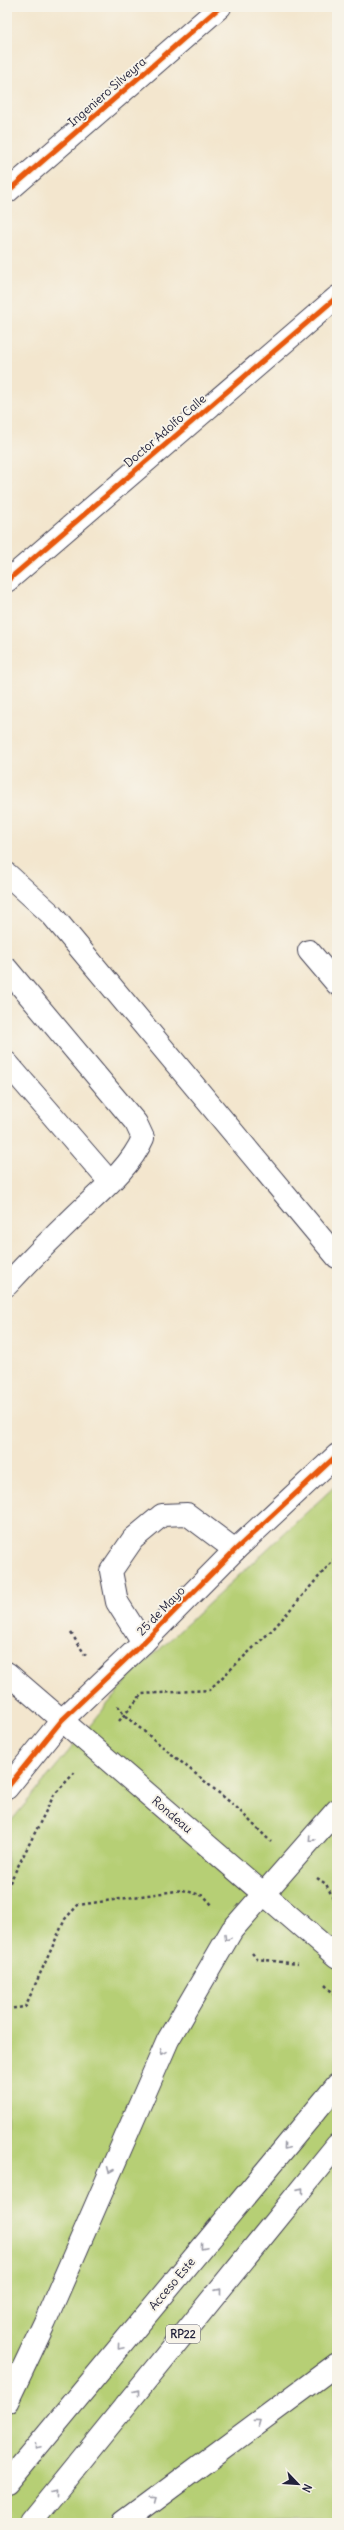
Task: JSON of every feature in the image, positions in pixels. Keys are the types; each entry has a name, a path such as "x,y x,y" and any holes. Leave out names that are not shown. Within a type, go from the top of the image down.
{"main road":[{"name":"Ingeniero Silveyra","path":"7,192 220,7"},
{"name":"Doctor Adolfo Calle","path":"7,580 337,297"},
{"path":"7,874 52,915 337,1257"},
{"path":"309,951 337,984"},
{"path":"7,969 136,1123 143,1138 136,1154 110,1182 34,1255 7,1285"},
{"path":"7,1063 110,1182"},
{"name":"25 de Mayo","path":"7,1788 62,1720 143,1643 234,1550 337,1455"},
{"path":"143,1643 117,1602 111,1571 133,1539 162,1515 187,1514 234,1550"},
{"name":"Rondeau","path":"7,1673 337,1957"},
{"path":"7,2402 45,2322 168,2040 232,1930 337,1810"},
{"name":"Acceso Este","path":"7,2484 337,2085"},
{"name":"RP22","path":"30,2523 337,2145"},
{"path":"123,2523 337,2364"}],"path":[{"path":"119,1720 142,1694 209,1690 275,1627 337,1556"},
{"path":"71,1633 124,1715 236,1807 290,1862 326,1884 337,1906"},
{"path":"7,1888 54,1795 79,1768"},
{"path":"7,2008 25,2007 65,1919 78,1905 183,1890 204,1896 257,1959 301,1964"},
{"path":"322,1983 337,1997"}],"green space":[{"path":"337,1484 337,2523 7,2523 7,1826 130,1677"}],"cycle path":[{"path":"7,192 220,7"},
{"path":"7,581 337,297"},
{"path":"7,1788 62,1720 143,1643 235,1550 337,1455"}]}
